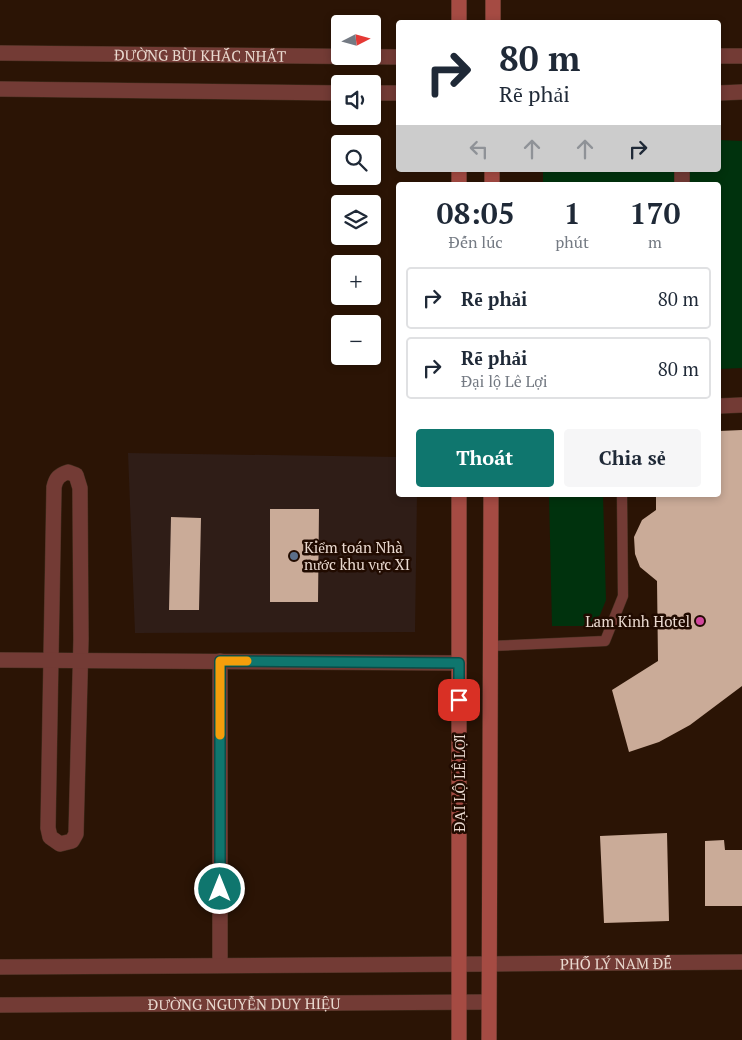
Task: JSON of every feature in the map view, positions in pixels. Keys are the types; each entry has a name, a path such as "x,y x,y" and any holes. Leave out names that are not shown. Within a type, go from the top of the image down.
{"main road":[{"path":"459,0 459,20"},
{"path":"493,0 493,20"},
{"name":"ĐẠI LỘ LÊ LỢI","path":"459,497 459,1040"},
{"name":"ĐẠI LỘ LÊ LỢI","path":"489,1040 491,497"}],"street":[{"name":"ĐƯỜNG BÙI KHẮC NHẤT","path":"0,53 396,57"},
{"path":"721,56 742,56"},
{"path":"0,89 331,93"},
{"path":"721,93 742,92"},
{"path":"381,93 396,93"},
{"path":"721,406 742,406"},
{"path":"68,472 76,475 80,488 81,660 76,834 72,840 60,844 50,837 48,828 50,660 54,487 56,479 61,474 68,472"},
{"path":"0,660 459,663"},
{"path":"220,661 220,965"},
{"name":"PHỐ LÝ NAM ĐẾ","path":"488,964 742,962"},
{"path":"0,967 488,964"},
{"name":"ĐƯỜNG NGUYỄN DUY HIỆU","path":"0,1004 488,1002"}],"lane":[{"path":"490,646 605,641 624,596 622,497"}],"shaded area":[{"path":"128,453 396,457 396,497 417,497 415,632 135,633"}],"green space":[{"path":"721,140 742,141 742,368 721,369 721,182 543,182 543,172 721,172"},
{"path":"549,497 603,497 606,600 600,615 587,626 552,626"}],"building":[{"name":"Lam Kinh Hotel","path":"742,430 742,686 690,725 659,742 629,752 612,690 658,661 657,581 640,567 635,554 634,537 642,520 656,510 656,497 721,497 721,431"},
{"name":"Kiểm toán Nhà nước khu vực XI","path":"270,509 319,509 318,602 270,602"},
{"path":"171,517 201,518 199,610 169,610"},
{"path":"667,833 669,921 604,923 600,836"},
{"path":"724,840 725,850 742,850 742,906 705,906 705,841"}],"slow traffic":[{"path":"220,735 220,661 247,661"}],"place":[{"name":"Kiểm toán Nhà nước khu vực XI","path":"294,556"},
{"name":"Lam Kinh Hotel","path":"700,621"}],"route":[{"path":"220,889 220,661 459,663 459,700"}]}
